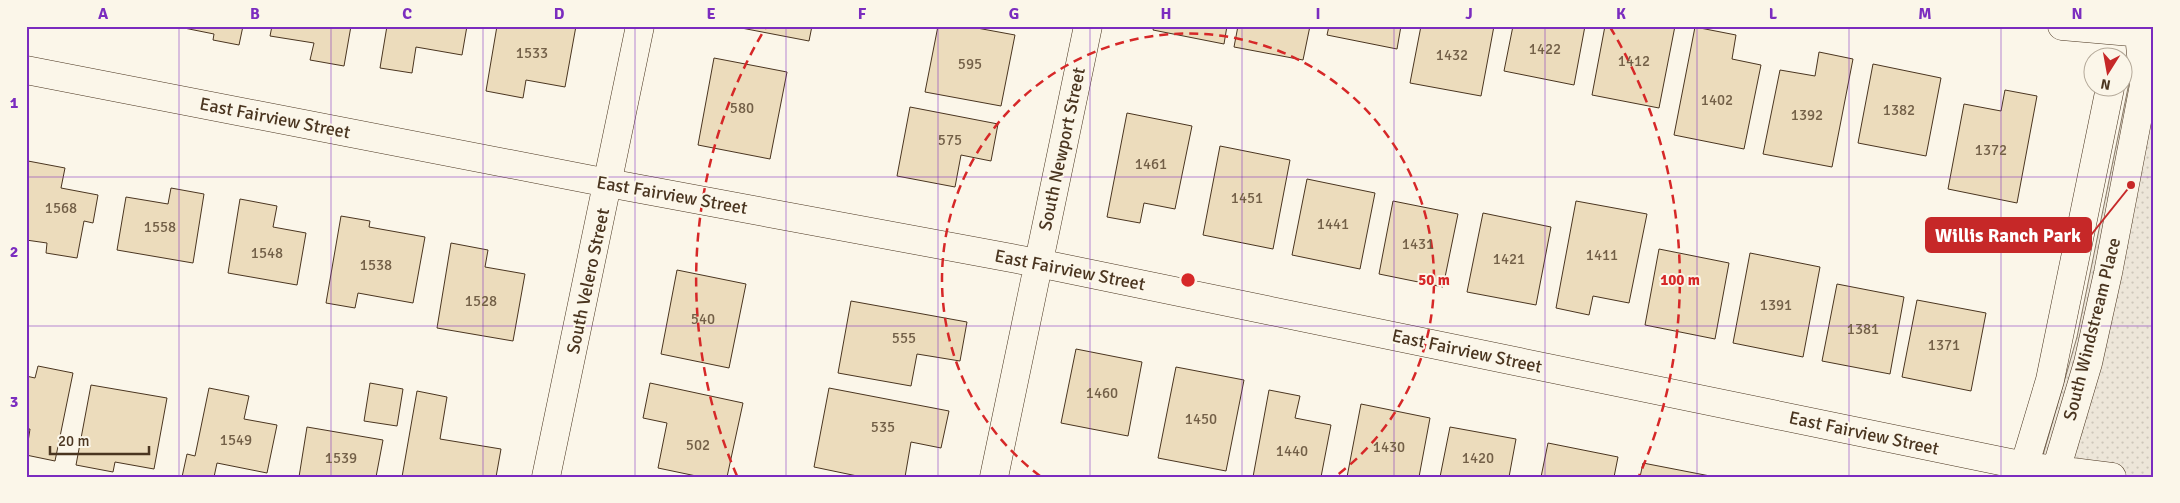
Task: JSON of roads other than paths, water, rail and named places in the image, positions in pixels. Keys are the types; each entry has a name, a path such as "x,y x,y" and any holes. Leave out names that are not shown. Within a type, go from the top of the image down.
{"street":[{"name":"South Velero Street","path":"546,477 640,26"},
{"name":"South Newport Street","path":"994,477 1088,26"},
{"path":"2062,26 2147,34"},
{"path":"2132,50 2147,34"},
{"name":"South Windstream Place","path":"2055,474 2088,363 2108,273 2144,85 2147,34"},
{"name":"East Fairview Street","path":"26,70 608,183 1038,262 2023,471 2112,477"},
{"name":"South Windstream Place","path":"2023,471 2050,380 2108,98"}],"place":[{"name":"Willis Ranch Park","path":"2131,185"}]}
